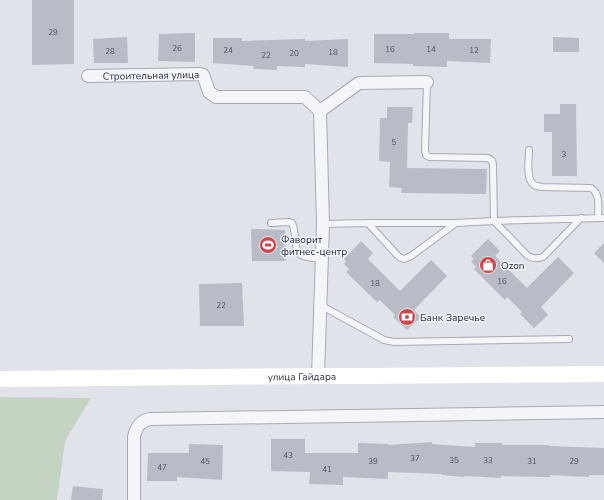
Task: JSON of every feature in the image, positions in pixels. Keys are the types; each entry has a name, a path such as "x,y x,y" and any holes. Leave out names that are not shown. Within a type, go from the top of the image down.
{"main road":[{"name":"улица Гайдара","path":"0,379 604,374"}],"street":[{"name":"Строительная улица","path":"88,76 200,74 204,77 209,92 216,97 305,97 320,111"},
{"path":"318,376 322,259 320,111 359,83 427,82"},
{"path":"134,500 134,437 136,429 140,423 150,418 604,412"}],"lane":[{"path":"427,82 426,155 429,157 490,159 493,165 494,221 530,257 543,257 581,218"},
{"path":"322,224 456,223 601,218 597,192 592,188 541,188 535,186 528,176 529,150"},
{"path":"270,223 292,223 298,253 304,256 322,259"},
{"path":"368,223 400,258 404,259 411,256 456,223"},
{"path":"320,305 384,340 394,342 569,339"}],"green space":[{"path":"0,397 91,398 65,441 57,500 0,500"}],"building":[{"path":"32,0 74,0 74,64 32,65"},
{"path":"195,33 195,62 158,61 159,34"},
{"path":"449,33 449,39 491,39 490,63 447,61 447,67 374,63 374,34"},
{"path":"127,37 128,63 94,63 93,39"},
{"path":"553,37 579,38 579,52 553,52"},
{"path":"213,38 242,38 242,41 348,39 348,67 305,64 305,67 277,66 277,70 253,69 254,66 213,63"},
{"path":"560,104 576,104 577,176 552,176 552,132 544,132 544,114 560,114"},
{"path":"387,107 413,107 412,123 408,123 407,168 487,169 486,194 401,193 402,188 389,187 390,162 379,161 380,118 387,118"},
{"name":"Фаворит фитнес-центр","path":"251,229 285,230 286,261 252,261"},
{"path":"488,239 500,251 495,256 527,288 558,257 574,273 541,307 548,315 534,328 520,314 522,312 507,297 505,300 474,269 476,267 471,261 474,259 471,256"},
{"path":"361,241 373,253 368,259 400,291 431,260 447,276 414,310 421,317 407,330 393,317 395,315 380,300 377,302 346,272 349,269 344,264 346,261 344,259"},
{"path":"604,243 604,263 594,253"},
{"path":"242,283 244,326 200,326 199,284"},
{"path":"271,439 305,439 305,453 358,453 358,443 388,445 432,442 432,444 475,447 475,443 502,443 502,445 549,445 604,448 604,475 589,475 589,477 550,475 550,477 501,476 501,478 388,472 388,479 343,477 343,485 309,484 310,472 271,471"},
{"path":"189,444 223,445 222,480 177,477 177,481 147,481 148,453 189,453"},
{"path":"73,486 103,489 102,500 71,500"}],"place":[{"name":"Фаворит фитнес-центр","path":"268,245"},
{"name":"Ozon","path":"488,265"},
{"name":"Банк Заречье","path":"407,317"}]}
